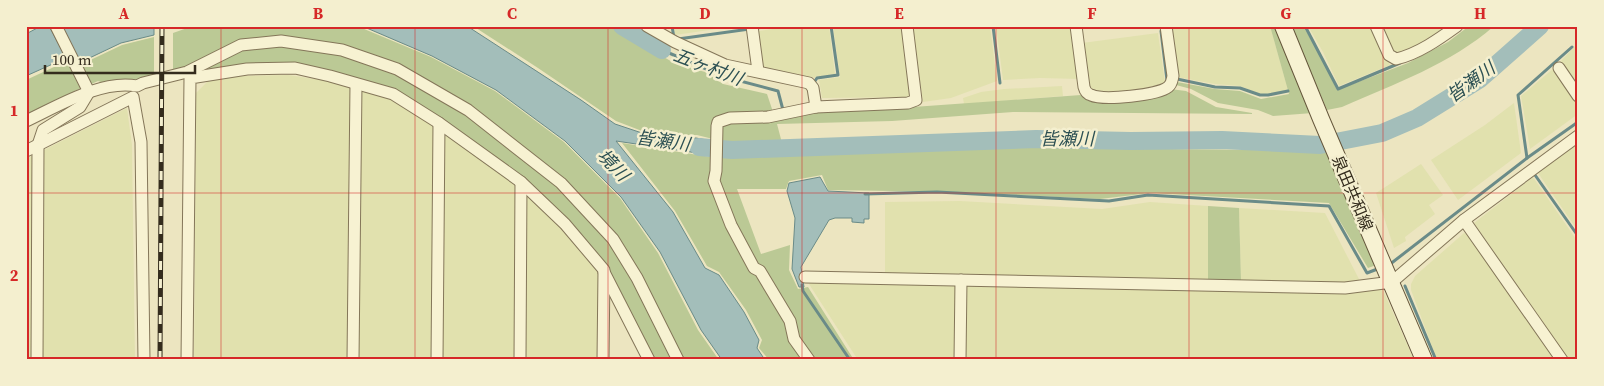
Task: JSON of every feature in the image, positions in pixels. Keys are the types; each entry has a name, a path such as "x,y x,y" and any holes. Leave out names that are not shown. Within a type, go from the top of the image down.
{"main road":[{"name":"泉田共和線","path":"1283,26 1424,360"}],"street":[{"path":"56,26 89,92"},
{"path":"647,26 725,65 809,83 813,88 816,107"},
{"path":"809,360 794,339 790,321 760,270 754,268 731,225 714,181 718,122 730,118 768,117 816,107 916,100 907,26"},
{"path":"1076,26 1084,87 1090,95 1100,97 1141,95 1169,87 1172,82 1172,76 1166,26"},
{"path":"1376,26 1389,55 1396,59 1404,57 1442,37 1457,26"},
{"path":"752,29 758,71"},
{"path":"188,75 241,45 281,41 342,50 397,69 468,110 561,183 613,239 637,278 678,360"},
{"path":"26,151 135,91 143,83 188,75 247,68 294,68 393,94 439,123 521,182 565,224 604,270 649,360"},
{"path":"1559,68 1578,96"},
{"path":"187,360 188,75"},
{"path":"26,121 89,92 127,84 135,91 141,142 144,360"},
{"path":"353,360 356,84"},
{"path":"37,360 38,145 43,130 80,107 89,92"},
{"path":"437,360 439,123"},
{"path":"805,277 1345,288 1391,280 1464,220 1578,136"},
{"path":"520,360 521,182"},
{"path":"1464,220 1562,360"},
{"path":"604,270 604,360"},
{"path":"960,360 961,280"}],"green space":[{"path":"193,26 357,26 431,57 495,91 564,142 620,198 658,253 698,330 719,360 655,360 608,271 566,218 395,92 297,65 197,72 173,71 173,33"},
{"path":"473,26 611,26 674,63 705,72 723,84 767,94 775,118 816,110 913,107 1081,95 1086,99 1170,89 1186,91 1216,107 1252,114 1013,112 892,121 777,124 782,143 721,141 697,135 642,131 616,121"},
{"path":"674,26 737,26 675,35"},
{"path":"793,26 829,26 835,74 815,78 763,67 758,31"},
{"path":"833,26 903,26 913,97 822,98 819,80 840,77"},
{"path":"912,26 990,26 997,81 951,98 923,102"},
{"path":"996,26 1072,26 1080,79 1040,78 1003,80"},
{"path":"1170,26 1270,26 1288,90 1260,94 1240,86 1215,84 1177,77"},
{"path":"1270,26 1278,26 1313,113 1273,116 1258,110 1218,103 1191,89 1176,85 1177,82 1215,89 1240,91 1261,99 1289,94"},
{"path":"1291,26 1303,26 1337,90 1408,63 1448,42 1469,26 1494,26 1441,62 1342,107 1327,110"},
{"path":"1308,26 1372,26 1390,65 1339,86"},
{"path":"1380,26 1452,26 1403,54 1394,53"},
{"path":"1158,33 1165,83 1128,92 1089,92 1082,43"},
{"path":"154,37 154,76 109,85 98,81 89,85 80,65 122,45"},
{"path":"1578,43 1578,89 1559,63"},
{"path":"67,61 81,88 26,115 26,80"},
{"path":"1554,68 1578,103 1578,114 1530,149 1521,96"},
{"path":"288,75 343,83 392,98 433,124 515,184 565,231 599,272 598,360 194,360 196,93 209,80 241,76"},
{"path":"1062,86 1063,96 964,104 963,98 981,92 1004,89"},
{"path":"1514,103 1521,153 1458,200 1431,160 1485,125"},
{"path":"127,108 132,145 135,360 26,360 26,159"},
{"path":"1578,142 1578,231 1538,173"},
{"path":"622,143 711,157 710,174 719,175 721,157 1000,147 1332,151 1379,264 1368,268 1329,203 1150,193 1100,199 957,192 828,190 822,175 789,181 786,189 737,189 761,254 790,245 789,270 798,289 808,287 854,360 769,360 759,348 762,340 746,310 719,272 707,266 675,211"},
{"path":"1421,164 1443,195 1429,205 1435,214 1405,237 1406,241 1394,248 1376,193"},
{"path":"1533,177 1578,242 1578,360 1568,360 1474,223"},
{"path":"960,201 1102,209 1150,202 1208,206 1208,281 885,274 885,202"},
{"path":"1208,206 1239,208 1241,281 1208,281"},
{"path":"1239,208 1325,213 1360,281 1341,283 1241,281"},
{"path":"1464,233 1468,235 1557,360 1437,360 1411,290 1411,284 1415,276"},
{"path":"813,281 955,284 956,357 856,357 809,284"},
{"path":"968,284 1369,288 1383,290 1414,360 1036,360 965,358 965,286"}],"water":[{"path":"41,26 49,26 66,58 26,76 26,34"},
{"path":"62,26 154,26 154,35 121,43 79,63"},
{"name":"境川","path":"362,26 467,26 615,124 642,133 712,141 711,155 616,141 673,212 705,268 719,275 744,312 759,340 757,348 765,360 722,360 701,330 660,252 621,197 565,141 496,90 432,56"},
{"path":"820,177 828,191 869,193 869,219 864,219 864,223 852,222 852,218 829,220 801,267 804,287 799,287 792,269 795,218 787,191 789,183"}],"waterway":[{"name":"五ヶ村川","path":"622,26 662,50"},
{"path":"672,26 674,38"},
{"path":"678,39 771,26"},
{"path":"815,81 817,78 838,75 831,26"},
{"path":"993,26 1000,83"},
{"path":"1305,26 1338,89 1400,63"},
{"name":"皆瀬川","path":"699,147 732,150 1036,139 1222,140 1320,145 1382,133 1417,118 1480,79 1540,26"},
{"path":"1161,31 1167,80"},
{"name":"五ヶ村川","path":"670,43 662,50 725,77 778,91 783,110"},
{"path":"1527,158 1518,95 1572,47"},
{"path":"1177,79 1215,87 1240,88 1260,95 1288,91"},
{"path":"1389,265 1527,158 1578,122"},
{"path":"1535,175 1578,236"},
{"path":"865,194 937,192 1109,201 1148,195 1329,206 1367,273 1380,268"},
{"name":"五ヶ村川","path":"802,285 803,291 850,360"},
{"path":"1405,286 1436,360"},
{"path":"859,359 906,360"}],"railway":[{"path":"160,360 162,26"}]}
